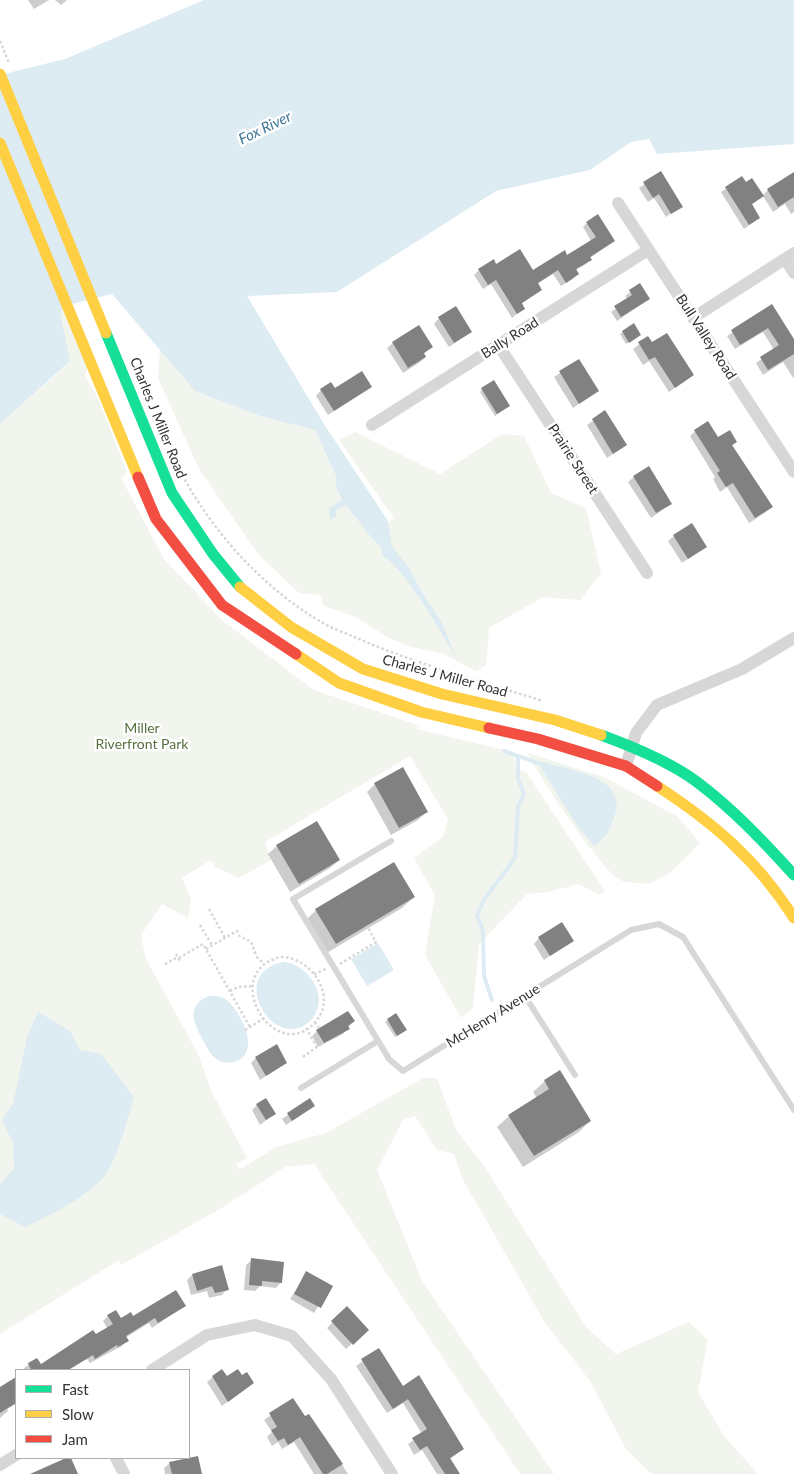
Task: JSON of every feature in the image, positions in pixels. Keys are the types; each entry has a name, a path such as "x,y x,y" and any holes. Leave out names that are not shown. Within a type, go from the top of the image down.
{"street":[{"name":"Charles J Miller Road","path":"0,74 172,493 213,554 240,587 291,627 363,669 442,694 556,720 632,746 696,782 749,826 794,874"},
{"path":"0,143 156,519 222,605 339,683 421,712 538,739 626,766 683,803 728,837 775,888 794,918"},
{"name":"Bull Valley Road","path":"618,203 794,472"},
{"name":"Bally Road","path":"372,425 648,250"},
{"path":"693,318 790,256 794,273"},
{"name":"Prairie Street","path":"498,346 647,573"},
{"path":"626,766 636,733 658,705 742,669 794,638"},
{"path":"154,1369 207,1335 255,1325 292,1336 331,1379 392,1474"},
{"path":"0,1465 15,1456"},
{"path":"116,1459 124,1474"}],"lane":[{"name":"McHenry Avenue","path":"391,841 293,899 389,1059 403,1071 631,930 659,924 683,937 794,1110"},
{"path":"525,996 575,1075"},
{"path":"301,1088 378,1041"}],"path":[{"path":"179,469 188,486 224,538 277,591 318,621 393,653 479,683 550,703"},
{"path":"208,909 225,938"},
{"path":"200,925 212,945"},
{"path":"339,965 376,942 367,926"},
{"path":"206,949 237,931 240,937 254,945 256,956 264,965"},
{"path":"165,964 203,944 250,1027"},
{"path":"288,957 308,966 322,990 323,1003 315,1022 295,1033 283,1033 270,1027 263,1019 255,1003 252,986 257,973 264,965 274,959 288,957"},
{"path":"230,991 238,987 252,986"},
{"path":"246,1030 263,1019"},
{"path":"315,1022 319,1028"},
{"path":"306,1028 317,1047"},
{"path":"303,1057 324,1043"}],"green space":[{"name":"Miller Riverfront Park","path":"72,304 91,355 85,376 98,398 127,472 121,478 164,559 223,621 314,690 421,726 416,729 513,752 517,770 526,772 605,891 599,895 579,884 548,892 527,894 479,944 473,1008 461,1018 425,955 435,895 414,858 443,836 448,819 410,756 265,842 271,860 239,878 215,867 211,860 182,878 191,899 188,918 162,904 141,935 146,959 198,1054 212,1093 247,1158 237,1164 239,1170 276,1147 326,1133 423,1078 437,1078 456,1130 482,1163 586,1327 616,1354 689,1322 708,1340 698,1392 724,1436 758,1474 651,1474 626,1449 590,1381 544,1321 462,1178 454,1154 437,1150 415,1116 403,1120 377,1170 422,1281 554,1474 520,1474 314,1164 285,1167 220,1209 121,1265 119,1260 0,1334 0,424 70,362 59,312"},
{"path":"160,350 195,391 260,416 315,430 336,476 336,487 342,500 336,511 346,505 370,536 394,518 339,440 355,432 440,474 502,434 524,436 551,493 586,508 601,573 580,600 543,597 489,628 486,666 475,671 444,654 408,646 387,637 354,616 324,606 320,595 299,593 258,554 199,469 158,378"},
{"path":"528,753 604,777 678,817 700,843 677,866 658,880 650,883 630,883 620,880 599,859 570,821 533,764"}],"water":[{"name":"Fox River","path":"204,0 794,0 794,144 657,154 649,139 631,142 590,170 496,191 337,292 247,296 324,424 388,521 392,547 408,566 442,623 456,657 411,586 391,562 382,556 382,548 346,505 336,511 336,517 330,520 329,508 342,500 336,487 336,476 315,430 260,416 195,391 112,294 72,304 60,312 70,361 0,424 0,75 65,59"},
{"path":"544,762 594,777 613,792 617,802 615,815 607,833 594,846 576,824 538,763"},
{"path":"378,943 394,970 367,986 351,959"},
{"path":"284,962 293,964 308,975 318,992 317,1010 312,1019 298,1028 284,1028 272,1021 262,1009 257,995 258,981 266,969"},
{"path":"209,996 218,996 227,1000 246,1030 248,1047 245,1054 237,1061 225,1063 215,1058 197,1028 194,1010 201,1000"},
{"path":"38,1012 70,1031 80,1050 101,1054 134,1097 112,1164 101,1180 85,1194 25,1227 0,1214 0,1185 14,1168 13,1143 2,1120 13,1104 27,1037"}],"building":[{"path":"661,171 683,207 671,214 659,194 653,198 643,182"},
{"path":"794,172 794,197 778,207 767,189"},
{"path":"742,176 746,182 752,178 764,196 752,204 760,218 749,225 725,187"},
{"path":"598,214 615,241 590,257 592,260 576,269 579,274 566,283 558,270 538,283 542,290 522,303 525,309 517,314 496,280 488,285 478,269 494,259 496,264 520,249 533,270 565,250 567,255 596,237 586,222"},
{"path":"640,283 650,299 621,317 614,306 632,295 629,290"},
{"path":"772,304 794,339 794,354 768,370 760,357 779,345 768,328 740,345 731,330"},
{"path":"456,306 472,332 454,343 438,317"},
{"path":"634,323 641,335 629,343 622,331"},
{"path":"419,325 433,347 424,353 426,357 408,368 392,342"},
{"path":"667,333 694,375 675,388 655,357 649,360 638,342 648,336 652,342"},
{"path":"579,359 599,391 579,404 559,371"},
{"path":"362,371 372,387 334,411 320,389 331,382 335,388"},
{"path":"494,380 510,406 497,414 481,388"},
{"path":"605,410 627,445 613,454 592,419"},
{"path":"708,421 718,437 730,430 737,442 732,445 773,507 755,518 733,483 726,487 717,473 720,471 694,430"},
{"path":"649,466 672,504 656,513 633,476"},
{"path":"692,523 707,547 688,559 673,535"},
{"path":"403,767 428,812 399,828 374,783"},
{"path":"317,821 340,860 299,884 276,845"},
{"path":"394,862 415,897 336,944 315,909"},
{"path":"562,922 574,941 550,956 538,937"},
{"path":"348,1011 355,1021 348,1026 350,1029 324,1043 316,1030"},
{"path":"396,1013 407,1030 397,1036 387,1019"},
{"path":"277,1044 287,1063 266,1076 255,1057"},
{"path":"560,1070 591,1121 534,1156 508,1115 549,1089 544,1080"},
{"path":"266,1098 276,1114 266,1120 256,1104"},
{"path":"310,1098 315,1106 292,1121 287,1113"},
{"path":"251,1258 284,1262 282,1283 262,1281 262,1286 249,1285"},
{"path":"222,1265 229,1290 215,1293 212,1286 197,1291 192,1274"},
{"path":"306,1271 333,1286 321,1308 294,1294"},
{"path":"176,1290 186,1306 158,1323 155,1318 126,1336 129,1341 118,1347 117,1345 95,1359 93,1355 70,1369 31,1369 28,1363 37,1358 41,1364 93,1330 96,1334 113,1324 107,1315 116,1310 121,1318 131,1312 133,1316"},
{"path":"347,1306 369,1330 353,1345 331,1321"},
{"path":"379,1348 403,1386 419,1375 464,1449 450,1458 460,1474 445,1474 427,1446 420,1450 412,1438 427,1429 408,1399 393,1409 378,1386 361,1359"},
{"path":"222,1369 227,1376 238,1369 242,1375 247,1372 254,1383 228,1402 212,1376"},
{"path":"15,1378 15,1404 0,1413 0,1387"},
{"path":"293,1398 305,1416 309,1414 343,1464 327,1474 323,1474 300,1437 288,1445 284,1438 278,1441 271,1430 277,1427 269,1413"},
{"path":"198,1456 202,1474 172,1474 169,1462"},
{"path":"64,1459 71,1459 78,1474 30,1474"}],"waterway":[{"path":"492,1000 484,976 483,931 477,915 484,900 515,858 518,807 524,793 518,779 518,756 504,751"},
{"path":"518,756 538,763"}],"traffic: fast":[{"path":"106,333 172,493 213,554 240,587"},
{"path":"601,735 664,762 697,782 760,838 794,875"}],"traffic: slow":[{"path":"0,74 106,333"},
{"path":"0,143 138,477"},
{"path":"240,587 291,627 363,669 442,694 555,720 601,735"},
{"path":"296,654 339,683 421,712 489,728"},
{"path":"657,786 697,814 733,844 765,878 794,918"}],"traffic: jam":[{"path":"138,477 156,519 222,605 296,654"},
{"path":"489,728 538,739 626,766 657,786"}]}
